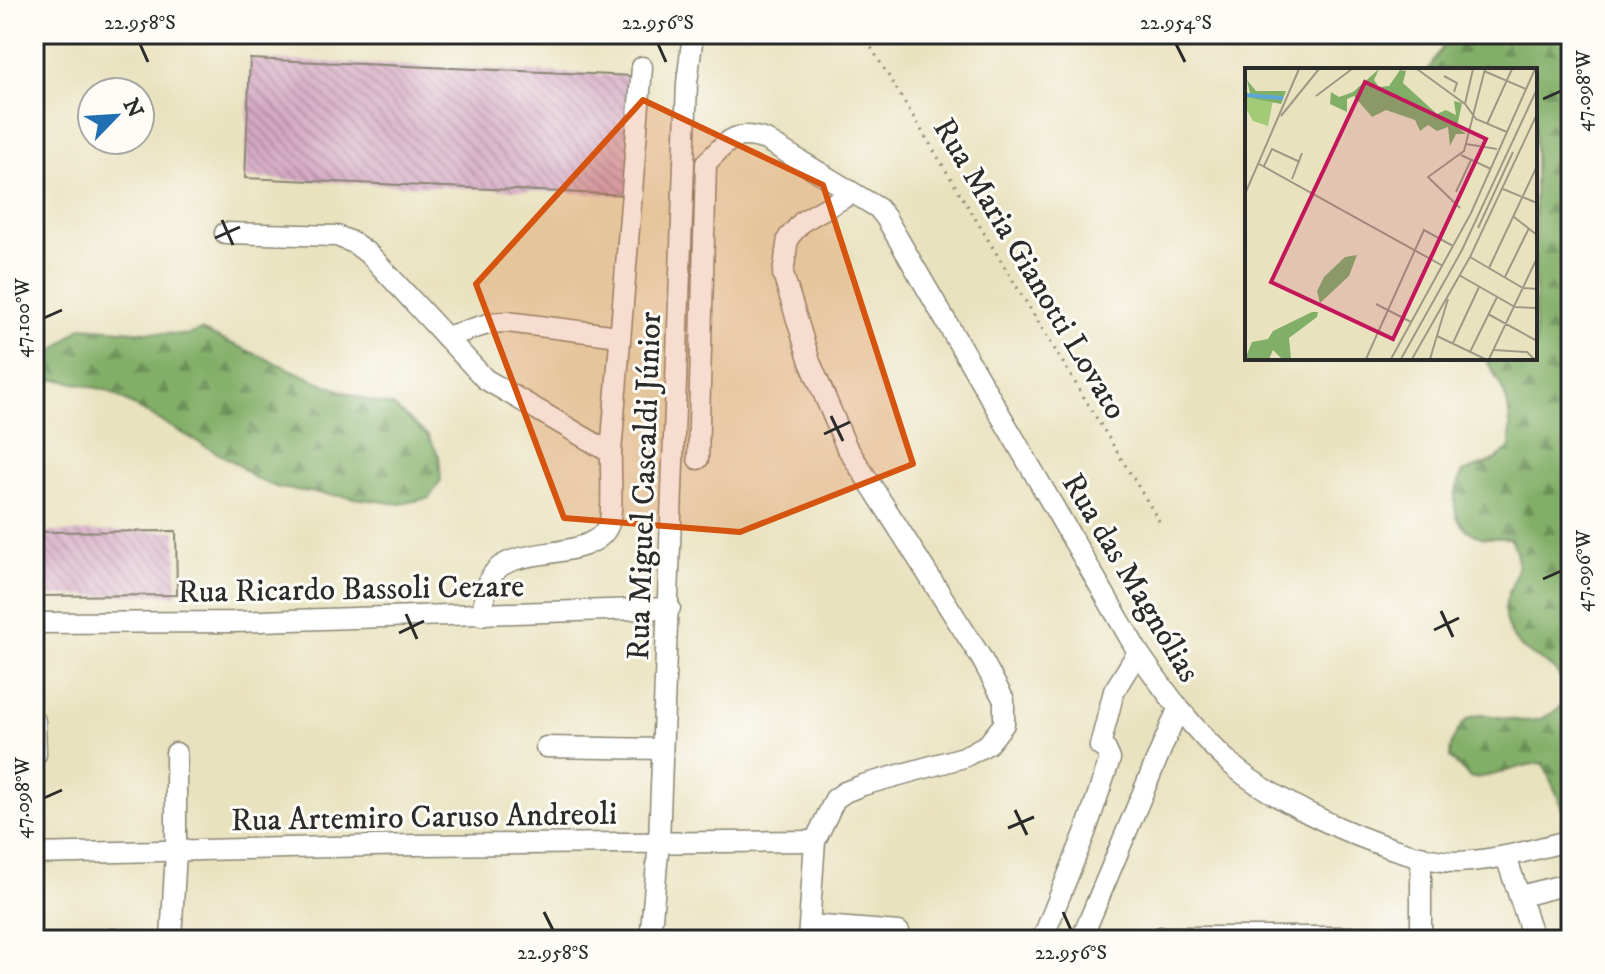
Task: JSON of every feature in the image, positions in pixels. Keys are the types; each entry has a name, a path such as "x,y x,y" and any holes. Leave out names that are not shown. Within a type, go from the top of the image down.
{"street":[{"name":"Rua Miguel Cascaldi Júnior","path":"650,940 659,842 687,83 693,34"},
{"path":"482,615 487,586 495,571 507,562 587,545 602,536 610,524 619,336 642,67"},
{"path":"698,459 706,163 730,138 748,134 766,140 852,193 803,221 788,238 783,274 810,362 846,446 980,656 1004,700 1004,724 988,744 964,757 845,792 835,799 815,841 809,932 899,932"},
{"name":"Rua das Magnólias","path":"852,193 878,208 886,218 1138,652 1178,709 1233,767 1266,791 1372,842 1421,856 1455,862 1506,857 1571,840"},
{"path":"225,233 337,236 354,243 370,255 485,379 611,453"},
{"path":"446,337 491,323 507,322 619,336"},
{"name":"Rua Ricardo Bassoli Cezare","path":"34,623 233,622 670,608"},
{"path":"1042,940 1085,833 1110,759 1100,746 1114,691 1138,652"},
{"path":"1081,940 1178,709"},
{"path":"35,721 36,754"},
{"path":"546,747 662,749"},
{"path":"171,940 176,851 176,753"},
{"name":"Rua Artemiro Caruso Andreoli","path":"34,854 815,841"},
{"path":"1161,937 1421,938 1421,856"},
{"path":"1506,857 1534,940"},
{"path":"1521,896 1571,883"},
{"path":"1556,940 1571,936"}],"path":[{"name":"Rua Maria Gianotti Lovato","path":"863,34 1161,524"}],"highlighted area":[{"path":"643,100 823,185 913,464 740,532 564,518 476,284"}],"green space":[{"path":"1451,34 1571,34 1571,820 1543,763 1470,778 1450,758 1453,740 1469,719 1480,715 1534,720 1549,715 1564,703 1564,694 1559,675 1518,644 1506,622 1506,600 1518,562 1510,538 1486,538 1469,531 1462,525 1455,509 1456,491 1463,472 1495,460 1510,448 1506,400 1486,360 1537,360 1537,68 1429,68"},
{"path":"82,327 187,335 201,330 324,384 369,401 393,406 428,436 439,456 441,480 429,498 400,504 279,488 256,479 237,464 106,390 61,380 34,380 34,362"}],"building":[{"path":"250,59 633,76 628,195 245,178"},
{"path":"176,531 177,595 34,596 34,532"}]}
